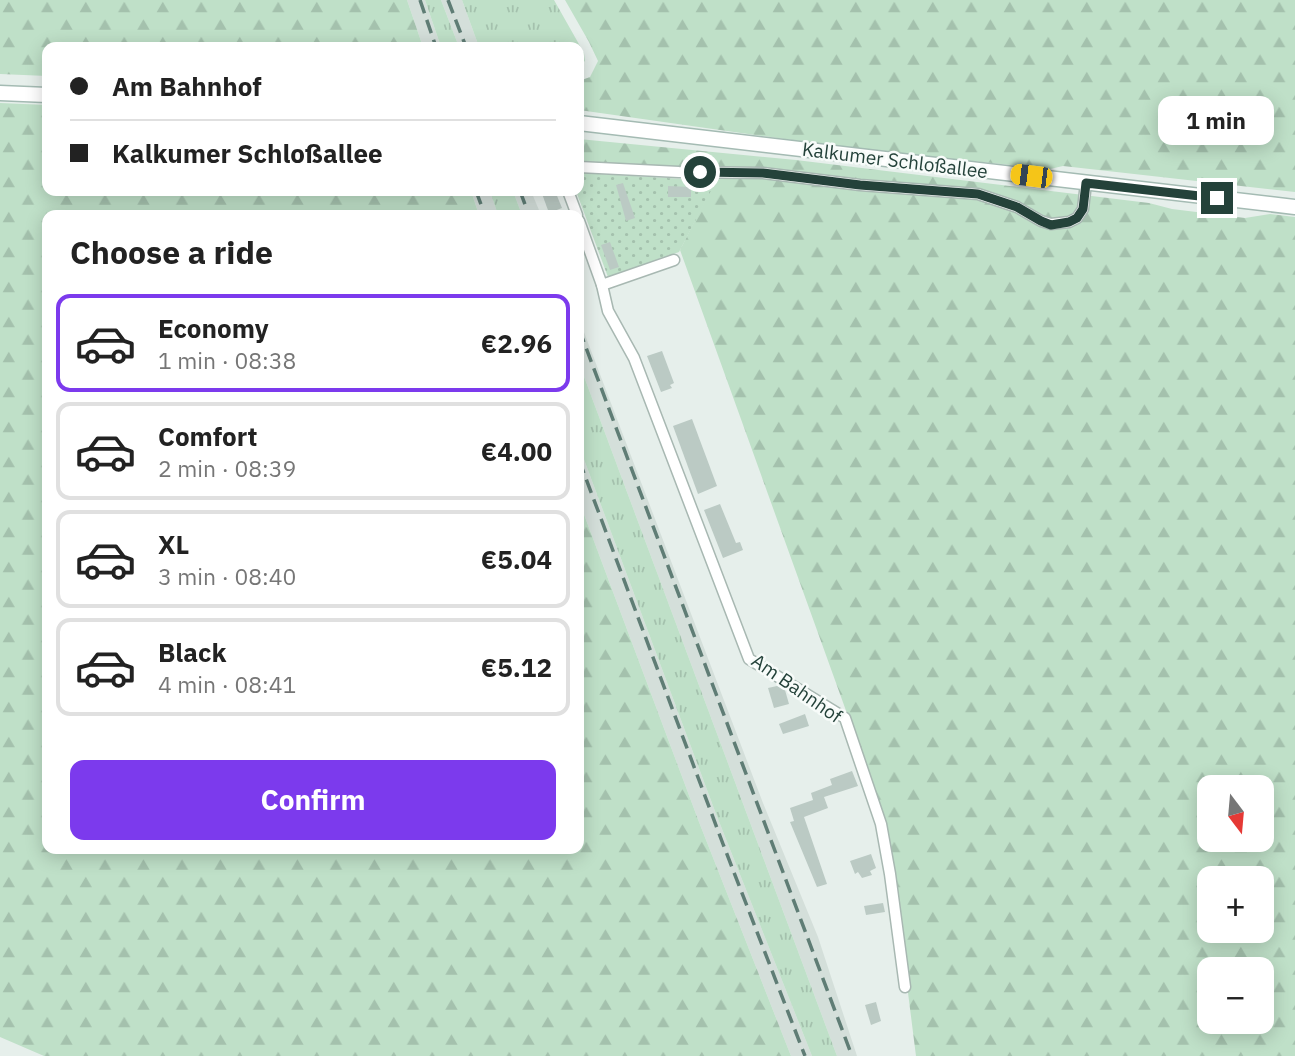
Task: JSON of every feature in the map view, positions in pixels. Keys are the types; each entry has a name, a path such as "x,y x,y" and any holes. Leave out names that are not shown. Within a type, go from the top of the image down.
{"main road":[{"path":"0,93 42,95"},
{"name":"Kalkumer Schloßallee","path":"584,124 1295,207"}],"street":[{"path":"584,167 763,173 860,185 978,194 1017,207 1051,225 1077,218 1083,209 1086,183"},
{"name":"Am Bahnhof","path":"584,236 608,311 634,358 749,659 845,718 881,824 905,987"},
{"path":"601,285 674,260"}],"shaded area":[{"path":"407,0 425,0 439,42 421,42"},
{"path":"441,0 462,0 477,42 457,42"},
{"path":"473,196 492,196 496,210 477,210"},
{"path":"515,196 533,196 539,210 520,210"},
{"path":"584,332 763,803 818,937 857,1056 837,1056 584,376"},
{"path":"584,459 716,814 812,1056 791,1056 699,822 584,514"}],"green space":[{"path":"0,0 407,0 421,42 42,42 42,76 0,74"},
{"path":"425,0 441,0 457,42 439,42"},
{"path":"462,0 554,0 578,42 477,42"},
{"path":"565,0 1295,0 1295,192 1063,166 1050,169 848,148 584,111 584,79 590,77 598,61"},
{"path":"0,103 42,105 42,196 473,196 477,210 42,210 42,854 584,854 584,514 699,822 791,1056 44,1056 0,1037"},
{"path":"584,139 796,160 1149,203 1172,209 1245,218 1270,214 1295,217 1295,1056 916,1056 893,874 849,719 680,250 715,181 584,167"},
{"path":"584,173 716,181 679,252 608,277 578,196 584,196"},
{"path":"492,196 515,196 520,210 496,210"},
{"path":"584,376 837,1056 812,1056 716,814 584,459"}],"building":[{"path":"623,183 635,218 626,221 616,185"},
{"path":"668,186 691,187 691,197 668,197"},
{"path":"543,196 557,196 562,208 548,210"},
{"path":"610,242 619,267 610,270 601,245"},
{"path":"662,351 674,383 670,385 672,388 661,392 647,356"},
{"path":"692,419 717,486 698,494 673,426"},
{"path":"720,504 736,543 740,542 743,550 723,558 704,510"},
{"path":"777,686 785,690 789,704 774,708 768,688"},
{"path":"805,714 809,726 783,734 779,724"},
{"path":"852,771 858,786 824,797 828,808 804,817 827,884 817,887 790,822 794,821 790,808 813,800 811,793 832,785 830,779"},
{"path":"871,854 876,868 870,871 872,875 862,878 858,872 855,874 850,861"},
{"path":"883,903 885,912 866,915 864,906"},
{"path":"876,1002 881,1021 871,1025 865,1005"}],"railway":[{"path":"420,0 434,42"},
{"path":"448,0 464,42"},
{"path":"478,196 483,210"},
{"path":"522,196 527,210"},
{"path":"584,342 852,1056"},
{"path":"584,473 805,1056"}],"route":[{"path":"700,172 763,173 860,185 978,194 1017,207 1051,225 1077,218 1083,209 1086,183 1217,198"}]}
